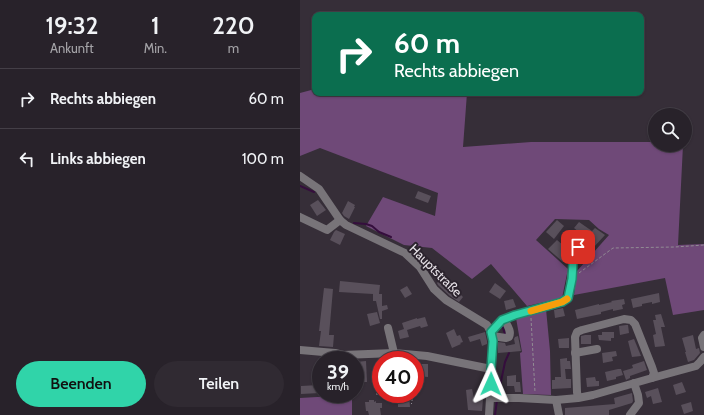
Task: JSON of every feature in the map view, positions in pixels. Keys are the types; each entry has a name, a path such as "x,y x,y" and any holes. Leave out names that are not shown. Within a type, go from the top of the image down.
{"street":[{"name":"Hauptstraße","path":"300,176 319,189 340,220 346,225 405,253 420,267 434,289 446,300 487,325 491,334"},
{"path":"300,217 327,230 340,220"},
{"path":"491,334 504,319 562,302 568,298 572,279 573,262 578,247 570,240"},
{"path":"491,334 506,338 509,337 510,331 504,319"},
{"path":"578,398 575,337 577,332 582,330 624,319 631,320 635,324 654,372 652,378"},
{"path":"388,328 394,351"},
{"path":"489,415 495,398 491,369 493,341 491,334"},
{"path":"704,335 702,338 704,347"},
{"path":"575,353 597,349"},
{"path":"300,350 343,355 372,354"},
{"path":"424,356 491,369"},
{"path":"495,398 556,400 578,398 696,366 704,357"},
{"path":"630,415 639,403 634,383"},
{"path":"556,400 559,415"}],"path":[{"path":"572,279 613,248 704,245"},
{"path":"531,311 536,399"}],"shaded area":[{"path":"312,90 312,96 467,96 463,147 531,142 648,142 648,152 683,152 678,245 704,244 704,310 673,315 665,278 574,295 577,271 609,235 589,220 555,219 536,240 568,269 562,298 527,306 491,264 472,279 432,248 404,245 366,226 383,197 435,216 438,193 320,148 300,156 300,93"},
{"path":"546,309 550,351 551,395 523,394 520,353 522,352 516,318"},
{"path":"312,397 312,403 352,403 352,415 300,415 300,398"}],"building":[{"path":"418,191 431,196 428,203 415,198"},
{"path":"318,200 326,210 317,216 310,205"},
{"path":"348,201 355,205 349,219 342,213"},
{"path":"557,220 564,226 554,239 546,232"},
{"path":"579,222 592,231 595,228 605,235 581,261 584,248 590,241 574,228"},
{"path":"336,230 345,234 340,245 330,240"},
{"path":"557,240 571,252 566,261 565,260 563,262 548,249"},
{"path":"441,279 454,293 456,290 463,297 459,302 438,285 437,283"},
{"path":"340,281 380,285 379,294 382,294 382,306 387,305 388,309 382,311 382,319 380,319 376,301 373,301 373,294 339,292"},
{"path":"495,283 506,291 500,299 489,292"},
{"path":"407,286 412,294 405,298 400,290"},
{"path":"324,288 333,289 329,335 334,335 333,347 319,346 321,331 319,331"},
{"path":"659,293 660,302 642,304 642,306 633,308 631,299"},
{"path":"513,299 516,307 506,310 504,301"},
{"path":"624,299 625,304 622,305 623,309 613,311 613,309 601,312 601,314 577,319 575,310"},
{"path":"563,308 565,316 555,318 554,310"},
{"path":"377,312 380,323 370,326 367,314"},
{"path":"661,314 665,327 661,327 665,346 655,347 653,335 656,334 653,320 656,320 655,315"},
{"path":"425,317 428,326 421,328 420,326 407,330 409,337 400,339 398,331 404,329 402,323"},
{"path":"628,325 629,333 620,335 619,326"},
{"path":"454,329 457,336 460,335 463,342 452,348 446,333"},
{"path":"485,332 487,344 482,346 480,339 470,342 468,337"},
{"path":"602,332 614,332 614,338 611,338 611,341 599,340 598,335 602,335"},
{"path":"591,335 591,344 581,344 581,336"},
{"path":"693,335 696,349 699,348 700,353 694,360 688,362 682,338"},
{"path":"518,336 521,351 498,353 498,342 505,343 506,346 515,344 514,339"},
{"path":"569,338 569,348 559,348 558,339"},
{"path":"634,339 641,356 632,357 628,341"},
{"path":"616,351 617,356 612,357 613,361 603,363 602,353"},
{"path":"567,358 567,361 570,361 571,369 565,369 566,379 571,379 571,388 552,389 552,380 555,380 555,377 561,377 560,359"},
{"path":"364,361 366,361 367,382 364,382"},
{"path":"644,361 647,370 630,376 630,378 626,380 623,371 633,368 632,365"},
{"path":"424,364 428,364 428,377 424,377"},
{"path":"621,369 623,375 616,377 616,379 607,381 605,372"},
{"path":"516,375 516,382 520,382 521,392 515,392 514,386 507,386 507,376"},
{"path":"595,377 596,381 599,381 599,386 587,387 586,378"},
{"path":"682,382 686,392 676,395 673,385"},
{"path":"312,385 312,393 301,394 301,386"},
{"path":"658,388 662,402 653,404 651,396 647,398 645,392"},
{"path":"472,389 474,398 483,399 482,411 468,410 466,390"},
{"path":"632,393 632,403 609,410 609,415 565,415 565,408 615,404 614,398"},
{"path":"369,400 372,400 372,403 382,403 382,408 380,408 381,415 369,415 368,411 366,411 365,402 369,402"},
{"path":"691,402 693,411 684,414 681,405"},
{"path":"398,403 410,403 410,407 398,407"}],"waterway":[{"path":"300,186 314,192"},
{"path":"354,223 372,226 379,232 391,237"},
{"path":"502,325 505,334"},
{"path":"498,396 505,362 509,353"},
{"path":"495,415 497,400"}],"slow traffic":[{"path":"531,311 562,302 567,299"}],"route":[{"path":"491,384 493,341 491,332 502,320 562,302 568,298 572,279 573,262 578,247"}]}
